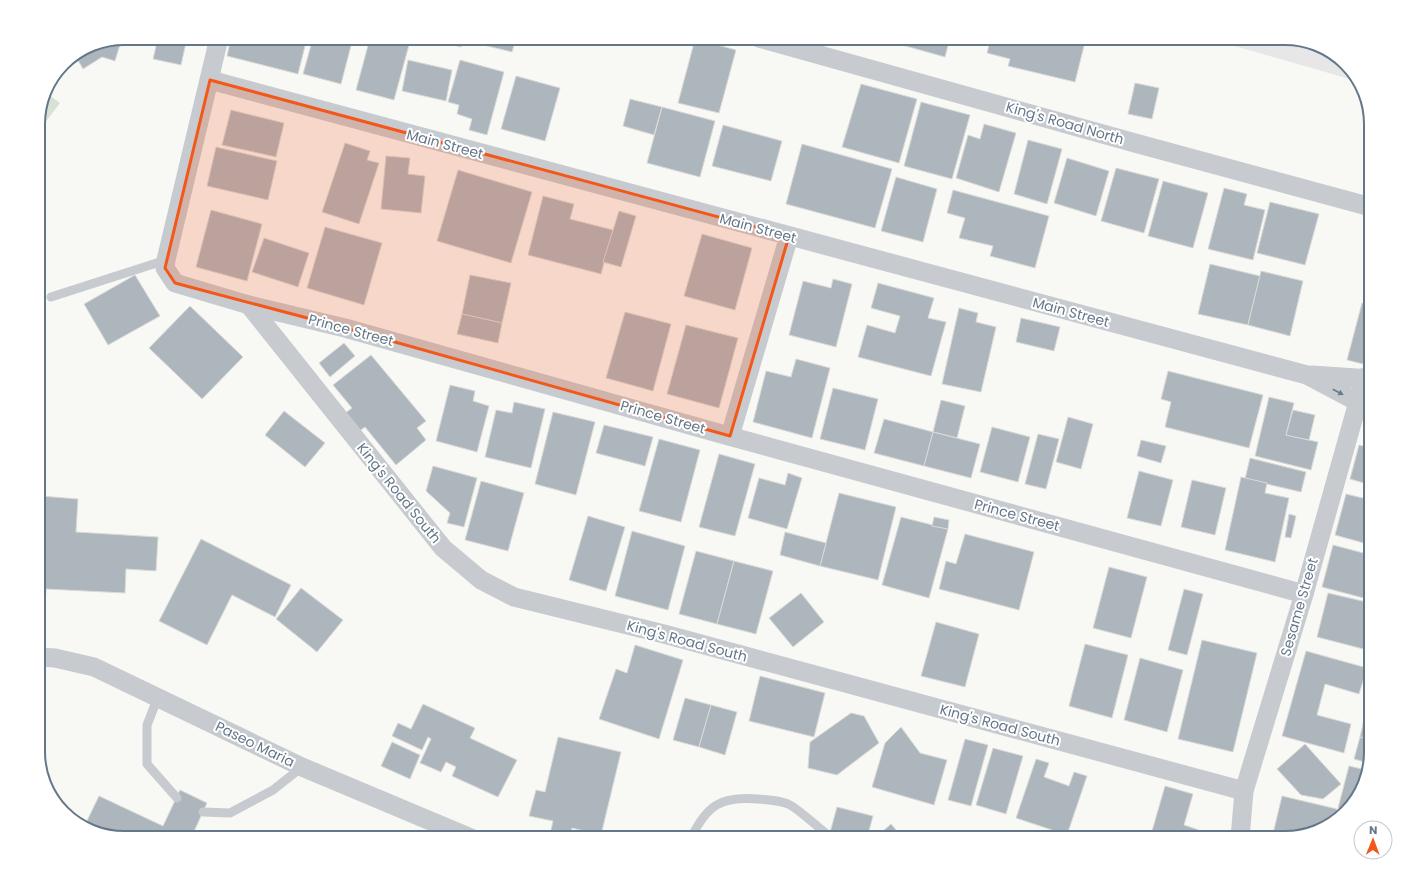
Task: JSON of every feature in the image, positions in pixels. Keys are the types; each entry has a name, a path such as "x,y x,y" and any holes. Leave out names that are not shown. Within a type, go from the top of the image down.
{"street":[{"path":"166,260 218,45"},
{"name":"King's Road North","path":"784,45 1364,205"},
{"name":"Main Street","path":"210,80 1307,375 1364,404"},
{"path":"730,436 789,236"},
{"name":"Prince Street","path":"166,260 165,268 175,283 249,305 345,328 1304,594"},
{"name":"King's Road South","path":"249,305 443,548 481,580 514,597 664,634 1244,791"},
{"name":"Main Street","path":"1307,375 1364,378"},
{"name":"Sesame Street","path":"1241,831 1244,791 1364,404"},
{"name":"Paseo Maria","path":"45,657 55,658 94,667 302,767 454,831"}],"lane":[{"path":"51,297 166,260"},
{"path":"158,697 147,725 148,764 177,798"},
{"path":"203,812 230,813 273,790 302,767"},
{"path":"694,831 699,821 710,809 726,799 746,798 776,800 789,805 821,831"}],"highlighted area":[{"path":"210,80 789,236 730,436 345,328 175,283 165,268"}],"shaded area":[{"path":"1231,45 1285,45 1306,48 1329,58 1350,79"},
{"path":"50,96 60,103 45,123"}],"building":[{"path":"120,45 115,61 102,57 83,69 78,60 80,58 103,48"},
{"path":"156,45 185,45 181,65 153,59"},
{"path":"229,45 305,45 298,74 227,56"},
{"path":"311,45 351,45 341,84 303,74"},
{"path":"368,45 409,45 394,100 356,90"},
{"path":"483,45 514,45 512,52"},
{"path":"693,45 717,45 736,50 719,113 678,103"},
{"path":"902,45 948,45 945,57"},
{"path":"989,45 1084,45 1075,82 1008,66 1010,59 987,53"},
{"path":"408,60 452,70 446,101 402,91"},
{"path":"460,60 504,72 487,135 469,130 472,119 457,114 459,105 448,102"},
{"path":"516,76 560,88 545,141 501,129"},
{"path":"1135,83 1159,88 1152,119 1128,114"},
{"path":"861,84 917,99 899,163 842,147"},
{"path":"630,99 662,107 654,135 623,126"},
{"path":"921,102 970,115 952,179 904,166"},
{"path":"662,107 715,121 700,177 647,163"},
{"path":"231,110 284,123 276,157 222,145"},
{"path":"984,124 1016,133 999,192 956,178 968,135 980,139"},
{"path":"723,125 782,141 771,181 712,166"},
{"path":"1028,140 1062,149 1047,204 1014,194"},
{"path":"345,143 370,151 367,160 379,163 359,224 322,212"},
{"path":"802,144 892,169 875,228 786,204"},
{"path":"216,147 277,161 268,200 207,186"},
{"path":"386,156 410,158 408,174 425,176 421,213 381,209"},
{"path":"1067,158 1109,171 1096,216 1054,203"},
{"path":"1116,168 1159,179 1144,233 1101,221"},
{"path":"458,170 532,192 511,263 437,241"},
{"path":"896,177 937,189 923,242 881,231"},
{"path":"1163,181 1208,193 1193,248 1148,236"},
{"path":"1224,188 1247,194 1244,205 1265,210 1253,260 1208,249"},
{"path":"953,190 1049,216 1035,268 990,256 993,246 959,238 965,218 947,213"},
{"path":"543,196 574,204 570,219 613,230 601,274 528,255"},
{"path":"1270,202 1319,214 1305,265 1257,253"},
{"path":"211,210 262,224 247,281 196,267"},
{"path":"619,211 636,216 621,267 603,262"},
{"path":"325,227 382,243 364,305 307,288"},
{"path":"702,234 752,248 735,310 684,296"},
{"path":"264,238 309,253 298,287 252,272"},
{"path":"1210,264 1260,276 1248,325 1198,314"},
{"path":"1261,271 1303,281 1290,336 1248,325"},
{"path":"135,275 160,316 108,345 84,304"},
{"path":"470,275 511,283 502,323 462,314"},
{"path":"833,279 852,284 836,347 789,335 803,281 831,288"},
{"path":"878,283 934,298 928,318 946,322 931,376 858,357 867,325 895,333 900,316 871,308"},
{"path":"1362,303 1364,303 1364,364 1347,360"},
{"path":"190,306 243,357 202,399 149,348"},
{"path":"959,308 978,313 976,322 996,327 981,392 942,384"},
{"path":"625,312 671,324 653,391 606,378"},
{"path":"462,314 502,323 498,343 457,334"},
{"path":"1021,318 1060,327 1054,351 1016,342"},
{"path":"686,325 738,338 719,408 667,394"},
{"path":"344,343 355,356 330,377 319,363"},
{"path":"371,355 426,421 417,428 426,440 396,465 365,427 354,435 340,417 352,408 333,385"},
{"path":"796,359 830,368 812,438 753,422 766,371 791,377"},
{"path":"1168,371 1263,395 1249,448 1165,427 1171,402 1161,399"},
{"path":"450,385 475,391 473,401 489,406 477,452 436,441"},
{"path":"833,388 878,399 865,450 820,439"},
{"path":"1269,397 1294,403 1286,435 1318,442 1311,470 1255,456"},
{"path":"941,400 965,406 957,438 933,432"},
{"path":"514,402 545,409 531,468 485,457 496,410 512,413"},
{"path":"1293,410 1315,415 1309,440 1286,435"},
{"path":"284,411 325,443 305,467 265,435"},
{"path":"553,412 595,422 576,495 535,484"},
{"path":"1068,417 1093,424 1081,469 1056,462"},
{"path":"884,419 933,432 924,466 874,453"},
{"path":"604,425 653,437 645,466 596,453"},
{"path":"992,427 1030,437 1018,482 980,472"},
{"path":"933,432 980,444 971,478 924,466"},
{"path":"1038,434 1059,439 1046,489 1025,484"},
{"path":"659,439 700,450 681,522 639,511"},
{"path":"1141,440 1166,446 1161,463 1137,456"},
{"path":"1359,445 1364,446 1364,483 1350,479"},
{"path":"719,454 755,464 735,536 699,527"},
{"path":"1250,458 1306,472 1301,492 1245,479"},
{"path":"433,466 477,478 464,527 447,523 450,513 426,491"},
{"path":"1139,471 1173,480 1161,526 1127,518"},
{"path":"788,473 802,478 787,529 748,518 759,478 785,485"},
{"path":"1241,477 1267,483 1265,493 1289,498 1275,562 1225,550"},
{"path":"1192,480 1226,488 1215,535 1181,527"},
{"path":"481,481 524,493 508,551 465,540"},
{"path":"839,493 896,507 878,580 820,566"},
{"path":"1346,494 1364,498 1364,543 1335,535"},
{"path":"45,496 78,499 76,532 158,537 156,571 126,569 125,593 46,589 45,608"},
{"path":"1289,514 1296,516 1291,538 1285,537"},
{"path":"588,516 625,527 606,591 569,580"},
{"path":"901,517 948,529 929,598 882,585"},
{"path":"934,517 949,520 948,529 932,526"},
{"path":"632,531 685,546 668,610 615,596"},
{"path":"785,532 826,543 820,566 780,555"},
{"path":"965,534 1034,552 1019,610 939,589 946,561 956,564"},
{"path":"201,539 291,585 275,617 232,595 207,645 159,621"},
{"path":"1333,545 1364,553 1364,598 1322,587"},
{"path":"696,551 734,561 717,624 679,614"},
{"path":"734,561 773,571 756,634 717,624"},
{"path":"1109,567 1147,577 1131,638 1093,628"},
{"path":"301,588 343,620 317,652 276,619"},
{"path":"1184,589 1203,594 1187,655 1168,650"},
{"path":"801,593 824,622 793,647 769,618"},
{"path":"1328,593 1364,601 1364,649 1317,637"},
{"path":"936,622 979,634 965,687 921,676"},
{"path":"1202,640 1257,653 1233,752 1178,739"},
{"path":"1085,644 1128,655 1112,718 1069,706"},
{"path":"635,645 683,660 659,739 599,719 616,669 627,673"},
{"path":"1306,651 1364,667 1364,678 1359,694 1325,684 1317,715 1351,724 1344,753 1282,736"},
{"path":"1140,658 1183,670 1167,732 1124,720"},
{"path":"760,676 825,693 814,737 749,721"},
{"path":"685,698 711,705 699,747 673,740"},
{"path":"423,704 475,728 470,738 517,760 498,797 452,776 456,767 446,762 441,772 420,763 431,739 428,737 422,750 392,736 398,723 411,729"},
{"path":"711,705 737,712 725,755 699,747"},
{"path":"851,713 864,716 879,743 837,775 808,768 810,742"},
{"path":"1364,719 1364,738 1360,737"},
{"path":"901,727 920,753 947,760 934,805 872,787 885,743"},
{"path":"558,737 621,752 602,831 584,831 572,828 571,831 551,831 553,821 529,816 536,790 545,792"},
{"path":"1360,737 1364,738 1363,762 1354,759"},
{"path":"965,739 988,745 971,806 948,800"},
{"path":"392,742 420,755 410,779 381,766"},
{"path":"1305,744 1341,784 1323,799 1301,795 1277,769"},
{"path":"993,748 1023,756 1006,814 976,805"},
{"path":"1036,759 1049,763 1044,777 1069,786 1074,772 1087,776 1068,831 1055,831 1016,818"},
{"path":"1349,766 1362,769 1353,792 1341,808 1338,808"},
{"path":"1165,786 1193,794 1184,825 1199,831 1152,831"},
{"path":"180,790 207,803 194,831 124,831 103,828 87,821 99,796 163,826"},
{"path":"1282,796 1337,809 1333,815 1315,825 1296,830 1274,831"},
{"path":"837,807 873,816 869,831 830,831"},
{"path":"891,824 897,831 883,831"}]}
